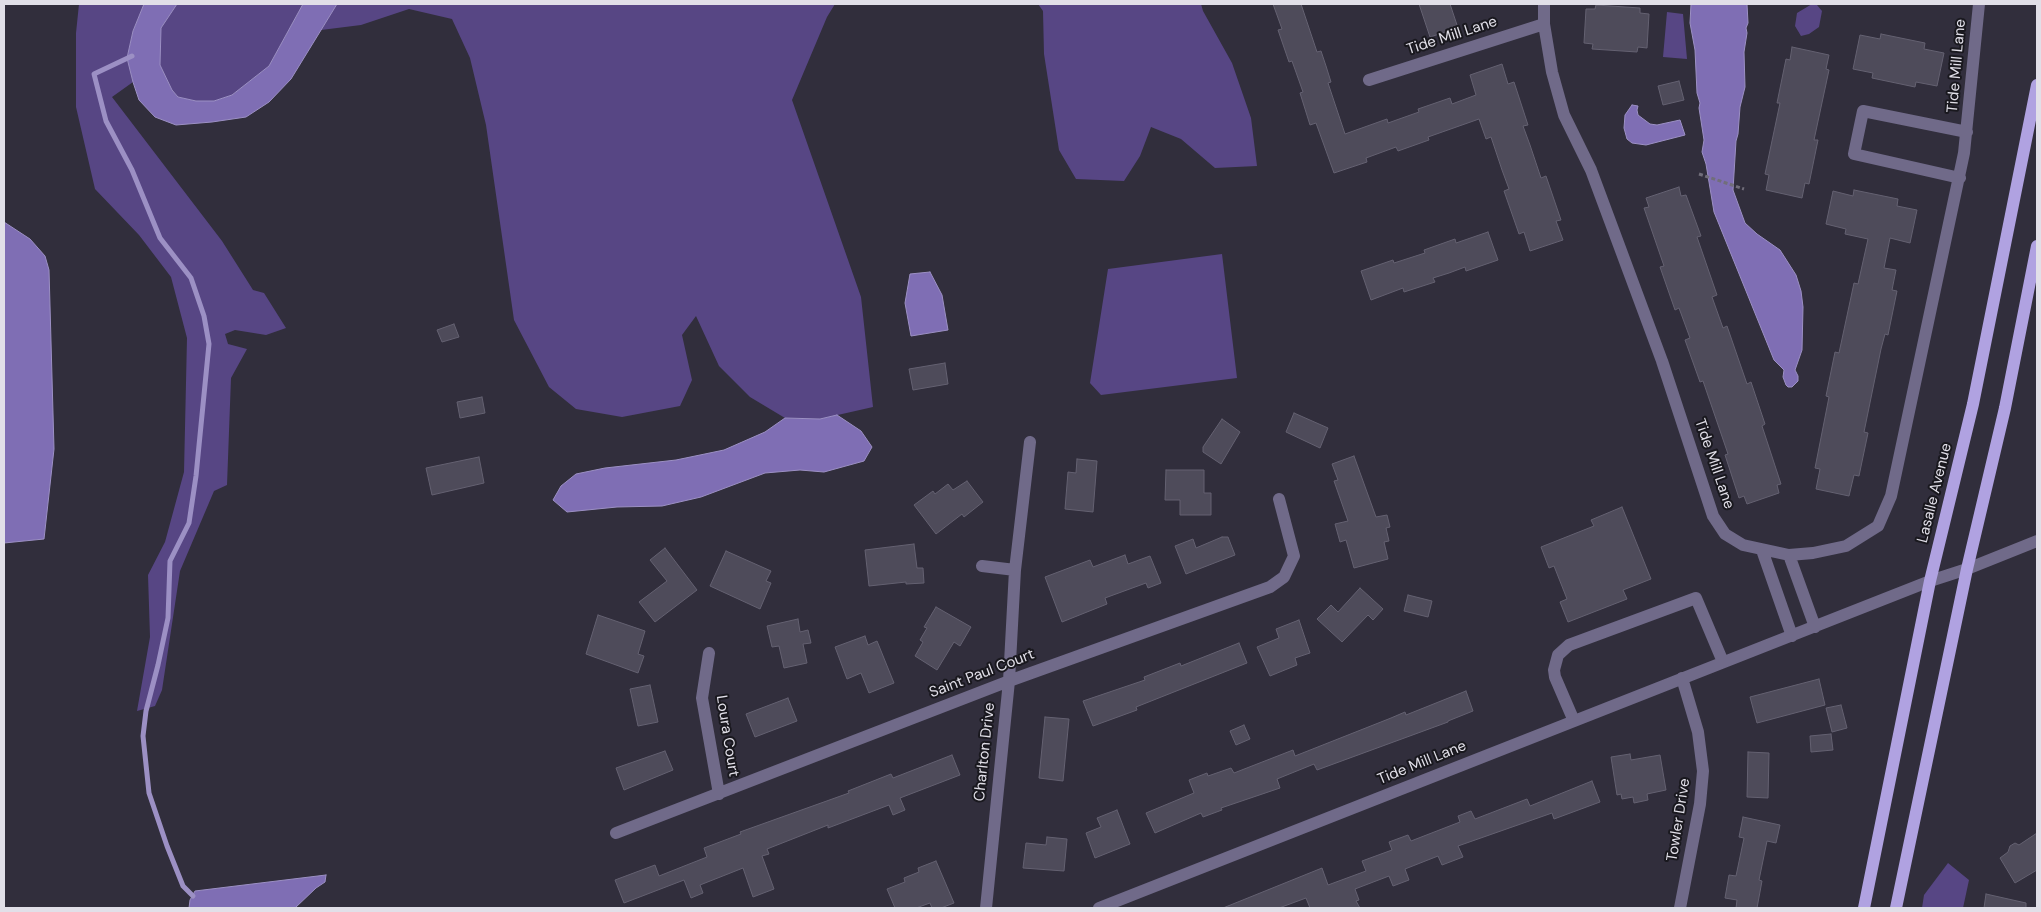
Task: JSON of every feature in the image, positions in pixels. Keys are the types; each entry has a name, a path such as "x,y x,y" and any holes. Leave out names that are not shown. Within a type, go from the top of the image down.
{"main road":[{"name":"Lasalle Avenue","path":"1864,908 1930,580 1973,404 2031,123 2037,85"},
{"path":"1896,908 1967,569 2005,408 2037,246"}],"street":[{"name":"Tide Mill Lane","path":"1544,4 1544,24 1552,72 1564,115 1591,170 1613,229 1662,361 1713,516 1725,534 1743,545 1789,555 1813,553 1846,546 1878,526 1891,496 1960,178 1967,132 1979,4"},
{"name":"Tide Mill Lane","path":"1370,80 1544,24"},
{"name":"Tide Mill Lane","path":"1960,178 1854,154 1863,111 1967,132"},
{"name":"Charlton Drive","path":"986,908 1009,681 1015,570 1030,442"},
{"name":"Saint Paul Court","path":"616,834 1009,681 1270,587 1284,577 1294,556 1279,499"},
{"name":"Tide Mill Lane","path":"1099,908 1930,580 1967,569 2037,541"},
{"path":"1762,550 1792,636"},
{"path":"1789,555 1815,627"},
{"path":"982,566 1015,570"},
{"path":"1574,721 1555,677 1554,670 1558,655 1569,645 1696,598 1723,662"},
{"name":"Loura Court","path":"709,653 702,698 720,794"},
{"name":"Towler Drive","path":"1680,908 1700,804 1703,771 1698,732 1682,678"}],"path":[{"path":"1699,174 1744,189"}],"shaded area":[{"path":"79,4 144,4 133,31 127,58 133,82 112,97 222,241 253,290 264,293 286,328 266,335 235,330 225,334 228,344 247,349 231,378 227,485 214,491 180,571 162,690 155,706 137,711 150,637 148,575 165,542 184,472 187,338 171,277 139,235 95,189 76,107 76,33"},
{"path":"144,4 177,4 161,28 160,65 172,90 178,97 196,101 214,101 232,95 269,66 303,4 337,4 291,79 269,102 246,117 176,125 155,117 139,100 133,82 127,58 133,31"},
{"path":"177,4 303,4 269,66 232,95 214,101 196,101 178,97 172,90 160,65 161,28"},
{"path":"337,4 835,4 827,17 792,100 861,297 873,407 820,419 785,418 750,397 719,366 696,316 682,335 692,380 680,406 622,417 576,409 549,387 514,320 486,125 470,58 452,19 409,9 361,25 321,30"},
{"path":"1038,4 1201,4 1232,63 1251,118 1257,166 1215,168 1181,139 1151,127 1140,156 1124,181 1076,179 1059,150 1044,54 1043,11"},
{"path":"1691,4 1747,4 1748,23 1744,52 1745,87 1740,107 1736,141 1733,190 1745,223 1780,250 1796,275 1801,291 1803,307 1802,350 1795,370 1798,381 1792,387 1786,385 1783,377 1784,370 1774,360 1714,212 1706,164 1702,152 1704,140 1697,93 1695,50 1690,23"},
{"path":"1812,4 1817,5 1822,11 1819,27 1809,34 1801,36 1795,26 1797,13"},
{"path":"1667,12 1683,14 1687,59 1663,57"},
{"path":"1632,105 1638,106 1638,115 1650,124 1657,125 1680,120 1685,135 1646,145 1632,143 1627,139 1624,128 1625,115"},
{"path":"4,222 30,239 45,256 49,270 54,449 44,539 4,543"},
{"path":"1222,254 1237,378 1101,395 1090,383 1108,269"},
{"path":"930,272 942,295 948,330 911,336 905,303 910,274"},
{"path":"837,415 861,431 872,447 864,461 824,472 800,470 765,473 701,497 662,506 617,507 567,512 553,500 561,486 576,474 605,468 676,460 724,450 765,432 785,418 820,419"},
{"path":"1948,863 1969,880 1963,908 1922,908 1924,895"},
{"path":"326,875 325,882 295,908 189,908 190,900 195,891"}],"building":[{"path":"1273,4 1301,4 1317,52 1321,51 1331,82 1328,83 1345,134 1387,119 1388,123 1419,112 1418,109 1450,98 1452,104 1476,95 1470,75 1502,64 1508,84 1514,82 1528,125 1523,126 1541,178 1546,176 1561,220 1556,221 1563,240 1530,251 1524,232 1519,234 1504,191 1509,189 1491,137 1486,139 1479,119 1428,137 1429,140 1398,151 1396,147 1366,158 1367,162 1334,173 1316,123 1310,125 1300,93 1303,92 1292,61 1289,62 1278,30 1282,29"},
{"path":"1419,4 1450,4 1458,28 1430,37"},
{"path":"1596,5 1640,8 1640,13 1649,14 1647,48 1638,47 1637,52 1592,49 1593,44 1584,43 1586,9 1595,9"},
{"path":"1881,34 1925,43 1924,49 1944,53 1937,86 1916,82 1915,87 1872,78 1873,73 1853,69 1860,35 1880,39"},
{"path":"1792,47 1829,55 1826,69 1829,70 1814,140 1818,140 1809,184 1805,183 1802,198 1766,190 1769,175 1765,174 1780,103 1777,103 1786,59 1790,60"},
{"path":"1679,81 1684,100 1663,105 1658,86"},
{"path":"1679,187 1681,196 1686,195 1701,236 1697,237 1717,295 1712,297 1723,328 1727,326 1747,384 1751,382 1765,424 1762,426 1781,484 1777,485 1779,493 1747,504 1744,496 1739,498 1725,455 1728,454 1703,381 1700,382 1685,340 1690,338 1679,308 1675,310 1660,267 1664,266 1644,208 1649,207 1646,198"},
{"path":"1854,190 1898,199 1897,206 1917,210 1910,243 1890,238 1884,268 1896,270 1892,290 1897,291 1888,335 1885,334 1881,349 1864,432 1868,433 1859,476 1854,475 1849,496 1816,489 1820,469 1815,468 1829,397 1826,396 1835,352 1839,353 1854,283 1858,284 1868,239 1845,234 1846,229 1826,224 1833,191 1853,196"},
{"path":"1488,232 1498,260 1466,271 1465,267 1433,278 1435,282 1404,292 1403,288 1371,300 1361,271 1393,260 1394,263 1425,253 1424,250 1455,239 1456,243"},
{"path":"454,324 459,337 442,342 437,330"},
{"path":"945,363 948,384 913,390 909,369"},
{"path":"482,397 485,413 460,418 457,402"},
{"path":"1294,413 1328,428 1320,448 1286,432"},
{"path":"1222,419 1240,432 1221,464 1203,452 1203,447"},
{"path":"1354,456 1376,517 1387,515 1390,527 1386,528 1389,541 1384,542 1388,559 1354,568 1346,540 1340,542 1335,524 1348,521 1334,481 1338,480 1332,464"},
{"path":"479,457 484,483 432,495 426,468"},
{"path":"1077,459 1097,461 1093,512 1065,509 1068,472 1076,473"},
{"path":"1166,470 1204,470 1204,493 1211,493 1211,515 1180,515 1180,500 1165,500"},
{"path":"967,481 983,502 964,517 962,514 936,534 914,505 933,491 935,494 948,484 953,490"},
{"path":"1622,507 1651,579 1623,590 1627,599 1568,622 1560,602 1567,599 1554,566 1549,568 1541,547 1594,526 1591,520"},
{"path":"1222,537 1228,537 1235,555 1186,574 1175,546 1193,539 1196,548"},
{"path":"914,544 917,568 923,568 924,583 906,584 906,582 869,586 865,550"},
{"path":"665,548 697,590 655,622 639,602 667,581 650,560"},
{"path":"726,551 771,571 766,581 771,583 760,609 710,586"},
{"path":"1125,555 1128,564 1150,556 1161,583 1148,588 1146,583 1105,598 1107,604 1062,622 1045,577 1090,560 1093,567"},
{"path":"1360,588 1383,609 1373,620 1368,615 1342,642 1317,619 1331,605 1338,612"},
{"path":"1408,595 1432,601 1428,617 1404,611"},
{"path":"936,607 971,627 960,646 954,642 937,670 915,656 923,642 920,640 927,628 924,627"},
{"path":"598,615 645,631 638,654 644,656 638,673 586,654"},
{"path":"798,619 800,632 808,630 811,643 803,644 807,663 784,668 779,646 772,647 767,626"},
{"path":"1299,620 1310,653 1295,658 1297,665 1270,676 1257,647 1279,638 1276,629"},
{"path":"865,636 868,645 877,641 894,683 869,693 861,673 847,679 835,647"},
{"path":"1239,643 1247,663 1136,707 1137,710 1093,726 1083,701 1145,680 1144,677 1180,663 1181,666"},
{"path":"1819,679 1825,705 1757,723 1750,697"},
{"path":"650,685 658,722 638,726 630,689"},
{"path":"1466,691 1473,711 1317,770 1314,764 1277,779 1280,788 1221,808 1222,810 1203,817 1201,813 1155,833 1146,813 1194,793 1189,780 1207,773 1208,776 1231,768 1234,773 1293,750 1295,756 1405,712 1406,715"},
{"path":"788,698 797,721 755,737 746,714"},
{"path":"1841,705 1847,728 1832,732 1826,708"},
{"path":"1045,717 1069,719 1063,781 1039,778"},
{"path":"1244,725 1250,739 1236,745 1230,731"},
{"path":"1831,734 1833,750 1811,752 1810,736"},
{"path":"665,751 673,770 624,790 616,768"},
{"path":"1748,752 1769,753 1768,798 1747,797"},
{"path":"1630,754 1631,760 1660,755 1666,790 1647,794 1648,800 1634,803 1633,797 1622,799 1621,794 1617,795 1611,757"},
{"path":"952,755 960,775 900,798 905,810 893,815 889,805 828,828 828,825 767,849 769,854 762,856 774,889 753,897 743,868 700,885 703,893 691,898 684,880 624,903 615,880 655,865 659,876 707,857 704,848 741,834 740,832 849,793 848,791 891,774 893,778"},
{"path":"1592,781 1600,802 1554,819 1552,813 1458,846 1463,857 1442,865 1438,856 1405,869 1409,880 1393,886 1389,876 1355,889 1359,900 1356,901 1360,908 1310,908 1306,898 1279,908 1223,908 1322,868 1328,885 1366,871 1362,861 1392,850 1389,842 1408,835 1411,841 1460,822 1458,816 1471,811 1475,819 1527,799 1530,806"},
{"path":"1117,810 1130,844 1095,858 1086,833 1101,827 1097,818"},
{"path":"1743,817 1780,825 1776,843 1767,841 1759,880 1762,881 1757,908 1736,908 1737,900 1725,898 1729,875 1736,876 1744,838 1739,837"},
{"path":"2037,833 2037,870 2015,883 2000,858 2008,852 2010,846 2015,843 2019,845"},
{"path":"1047,837 1067,839 1064,871 1023,868 1026,843 1046,845"},
{"path":"936,861 954,903 941,908 932,908 930,903 916,908 895,908 887,889 905,882 904,878 919,872 918,868"},
{"path":"1986,894 2026,903 2026,908 1984,908"}],"waterway":[{"path":"132,56 94,74 106,121 132,170 160,238 191,278 204,316 209,344 196,476 189,523 170,561 168,618 146,711 143,736 149,793 183,886 193,896"}]}
